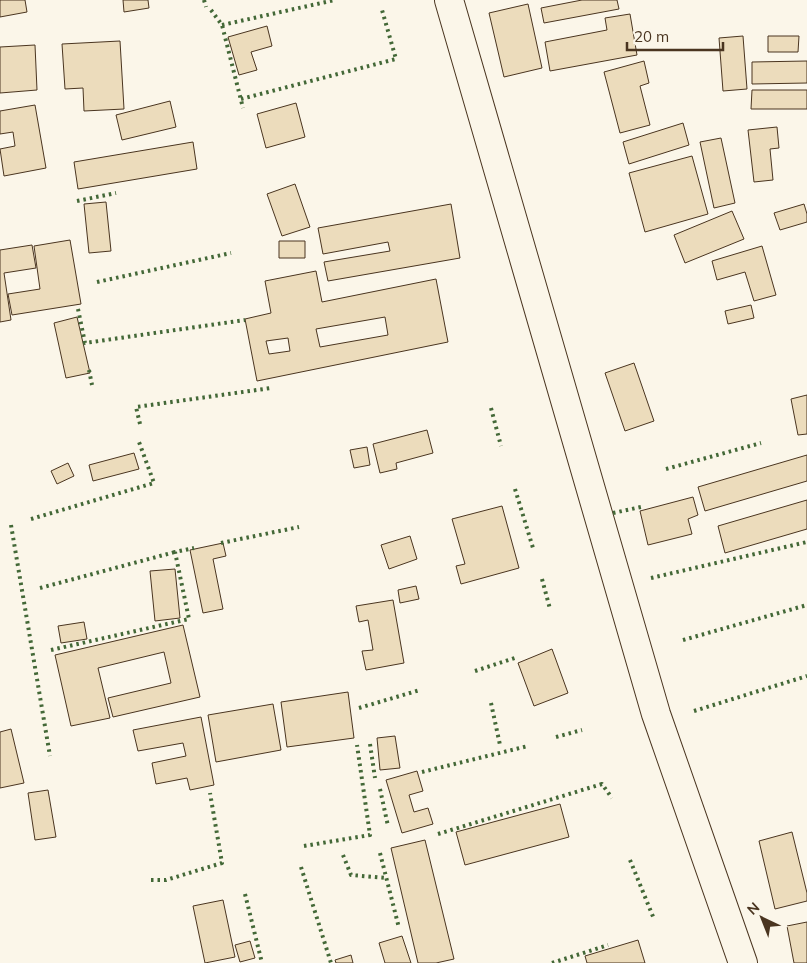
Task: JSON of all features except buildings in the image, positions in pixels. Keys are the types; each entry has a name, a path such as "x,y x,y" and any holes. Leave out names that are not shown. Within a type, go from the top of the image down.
{"street":[{"path":"449,0 656,714 744,963"}],"hedge":[{"path":"204,0 206,7"},
{"path":"222,25 335,0"},
{"path":"211,10 222,25 243,108"},
{"path":"241,99 396,59 382,10"},
{"path":"77,201 116,193"},
{"path":"97,282 231,253"},
{"path":"78,309 85,343 245,320"},
{"path":"89,370 92,385"},
{"path":"140,424 136,407 271,388"},
{"path":"491,408 501,446"},
{"path":"31,519 154,483 139,442"},
{"path":"666,469 761,443"},
{"path":"515,489 533,548"},
{"path":"613,513 641,507"},
{"path":"11,525 50,756"},
{"path":"221,543 299,527"},
{"path":"651,578 807,542"},
{"path":"51,650 189,619 175,552 194,548"},
{"path":"40,588 175,552"},
{"path":"542,579 550,609"},
{"path":"683,640 807,605"},
{"path":"475,671 515,658"},
{"path":"694,711 807,676"},
{"path":"359,708 420,690"},
{"path":"491,703 500,745"},
{"path":"556,737 582,730"},
{"path":"370,744 375,778"},
{"path":"304,846 370,835 357,745"},
{"path":"422,772 528,746"},
{"path":"438,834 602,784 612,798"},
{"path":"380,789 388,826"},
{"path":"151,880 166,880 222,863 210,793"},
{"path":"380,853 399,928"},
{"path":"343,855 351,875 386,878"},
{"path":"630,860 654,919"},
{"path":"301,867 331,963"},
{"path":"245,894 262,963"},
{"path":"552,963 608,945"}]}
